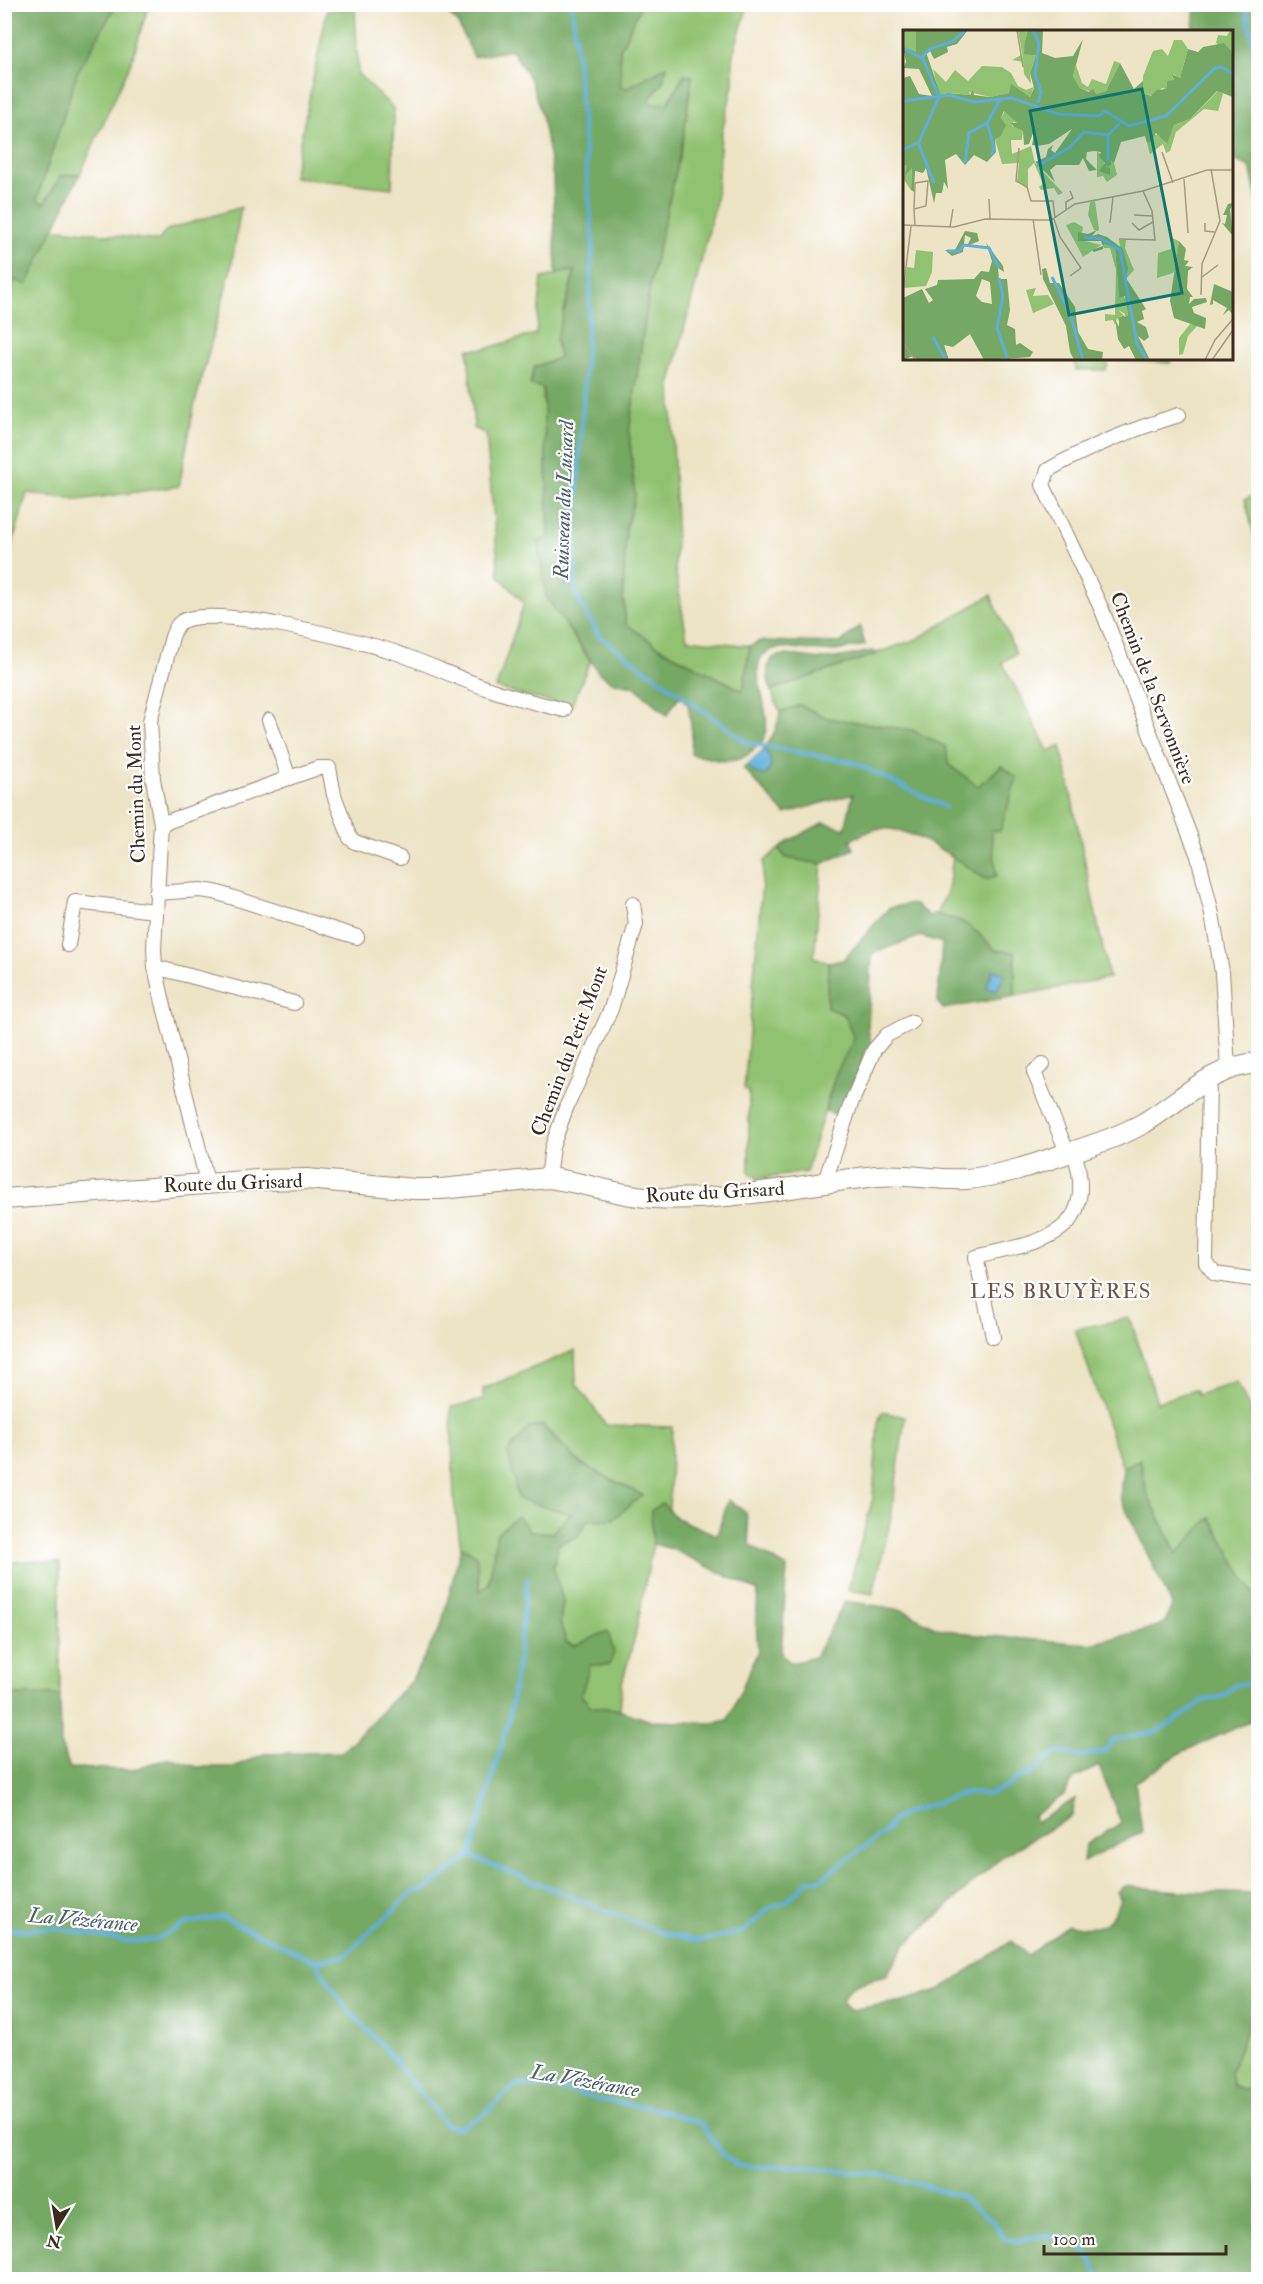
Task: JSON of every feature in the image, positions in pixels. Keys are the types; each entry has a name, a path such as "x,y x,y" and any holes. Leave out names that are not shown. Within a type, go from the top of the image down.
{"street":[{"name":"Chemin de la Servonnière","path":"1179,415 1138,427 1097,444 1048,470 1043,485 1098,600 1198,856 1212,914 1222,972 1228,1068"},
{"name":"Chemin du Mont","path":"207,1182 155,967 155,911 161,824 153,779 150,721 177,625 182,620 205,616 231,617 344,639 409,657 488,689 564,710"},
{"path":"269,720 289,778"},
{"path":"161,824 318,768 329,768 334,795 350,838 355,842 400,858"},
{"path":"156,893 200,890 215,892 357,937"},
{"path":"68,945 75,902 155,911"},
{"name":"Chemin du Petit Mont","path":"548,1178 552,1147 566,1108 611,1009 636,924 633,904"},
{"path":"155,967 294,1003"},
{"path":"824,1184 850,1106 874,1050 887,1035 912,1022"},
{"name":"Route du Grisard","path":"4,1199 207,1182 308,1179 415,1189 441,1189 548,1178 564,1179 633,1196 655,1198 752,1193 878,1176 966,1179 1022,1168 1132,1130 1209,1077 1228,1068 1258,1063"},
{"path":"993,1336 976,1257 1044,1240 1065,1228 1077,1209 1081,1196 1079,1169 1034,1072 1043,1064"},
{"path":"1209,1077 1206,1263 1215,1274 1258,1280"}],"green space":[{"path":"5,4 116,5 77,73 37,199 44,204 61,176 80,174 27,285 15,280 5,305"},
{"path":"116,5 159,5 148,7 132,60 80,174 61,176 44,204 37,199 77,73"},
{"path":"438,5 641,5 620,50 621,87 627,88 667,66 662,84 649,100 652,104 668,103 685,74 692,76 683,140 651,279 629,431 635,496 626,528 623,596 626,624 664,650 743,691 750,646 760,641 840,643 860,626 865,645 833,651 783,648 769,651 761,658 758,667 766,731 761,743 741,759 723,761 691,754 692,732 688,704 679,696 667,715 634,686 612,682 599,673 546,596 538,542 549,537 543,388 530,385 534,367 559,358 556,340 575,271 556,274 553,177 542,116 531,81 512,50 474,57 457,22"},
{"path":"641,5 748,5 733,54 733,85 721,136 716,202 671,382 676,525 675,568 687,639 750,646 743,691 664,650 626,624 623,596 626,528 635,496 629,431 651,279 683,140 692,76 684,74 668,103 652,104 648,100 662,84 666,67 627,88 620,87 620,50"},
{"path":"1195,5 1258,5 1258,203 1250,167 1233,159 1233,30 1193,30"},
{"path":"355,9 358,74 394,109 392,188 293,177 327,11"},
{"path":"241,207 231,268 194,407 179,486 79,500 27,493 5,571 4,305 15,280 27,284 54,228 158,241 167,230"},
{"path":"575,270 556,340 559,358 534,367 530,384 543,387 549,537 546,596 590,661 571,707 496,688 524,603 499,576 486,434 474,428 468,349 484,349 536,334 542,278"},
{"path":"1074,360 1109,360 1106,370 1076,370"},
{"path":"1124,360 1170,360 1170,363"},
{"path":"1258,494 1258,552 1245,499"},
{"path":"991,595 1016,654 1002,662 1049,752 1061,746 1109,978 1015,996 1015,953 995,950 977,932 961,921 936,914 948,890 953,857 986,879 991,830 1000,831 1016,778 1001,766 978,787 948,764 946,747 912,730 827,718 800,705 780,712 771,690 917,639"},
{"path":"873,651 877,654 771,690 768,674 769,663 774,658 782,655 827,659"},
{"path":"800,705 827,718 912,730 946,747 948,764 978,786 1002,766 1017,778 1000,831 991,830 997,876 986,879 933,845 903,832 889,829 876,829 850,840 854,849 822,864 786,858 779,849 824,822 845,829 853,794 785,814 743,768 768,744 776,729 780,712"},
{"path":"779,849 786,858 822,864 814,957 828,962 827,1008 845,1015 854,1039 836,1073 806,1172 758,1179 749,1172 749,1091 744,1089 764,861"},
{"path":"908,904 916,905 929,916 936,914 961,921 977,932 995,950 1015,952 1015,996 943,1009 938,1002 942,943 921,936 872,953 868,1028 871,1043 865,1052 843,1116 825,1111 836,1073 854,1039 845,1015 827,1008 828,962 843,960 889,908"},
{"path":"1130,1318 1157,1402 1195,1390 1197,1395 1237,1382 1255,1422 1258,1421 1258,1602 1210,1517 1177,1554 1147,1493 1140,1459 1123,1468 1075,1329"},
{"path":"575,1350 576,1383 606,1425 672,1427 669,1511 662,1503 651,1511 653,1544 635,1636 622,1683 619,1710 590,1706 581,1695 590,1664 566,1642 560,1622 563,1601 553,1567 559,1543 577,1537 587,1520 613,1519 642,1495 581,1464 542,1425 572,1513 552,1533 530,1531 497,1533 489,1583 480,1592 476,1554 461,1547 454,1501 451,1407 483,1400 483,1389"},
{"path":"882,1412 905,1417 891,1518 873,1594 848,1590 873,1498 878,1422"},
{"path":"542,1425 581,1464 642,1495 613,1519 588,1520 577,1537 559,1543 553,1567 563,1601 560,1622 566,1642 574,1646 608,1631 614,1653 609,1665 590,1665 581,1695 590,1706 619,1710 651,1721 712,1723 728,1720 758,1651 756,1622 758,1591 672,1549 653,1544 651,1511 662,1503 676,1518 717,1535 728,1500 746,1512 750,1545 787,1568 781,1654 791,1663 815,1657 845,1601 903,1610 937,1628 975,1635 1090,1644 1154,1628 1165,1622 1172,1605 1120,1497 1123,1468 1140,1459 1147,1493 1177,1554 1210,1517 1258,1602 1258,1718 1182,1752 1135,1782 1142,1832 1083,1862 1085,1845 1121,1823 1099,1766 1074,1778 1065,1794 1033,1816 1036,1823 1076,1798 1072,1816 1003,1856 904,1946 886,1976 866,1981 849,1989 842,2000 849,2010 904,2001 941,1989 1011,1941 1028,1955 1068,1925 1101,1926 1116,1910 1121,1900 1116,1892 1124,1886 1189,1892 1258,1894 1258,2000 1230,2072 1232,2085 1245,2090 1258,2064 1258,2279 5,2279 4,1758 7,1757 9,1743 5,1742 5,1701 14,1695 60,1695 61,1745 70,1768 131,1770 169,1758 197,1767 233,1767 264,1754 342,1752 411,1681 441,1626 461,1547 476,1554 480,1591 489,1583 497,1533 518,1516 530,1531 552,1533 571,1514 518,1499 508,1452 529,1428"},
{"path":"5,1562 60,1563 60,1695 14,1695 5,1701"},
{"path":"1258,2000 1258,2064 1245,2090 1232,2085 1230,2072"}],"water":[{"path":"764,749 771,762 766,775 755,773 747,765"},
{"path":"993,970 1005,974 996,991 986,988"}],"waterway":[{"name":"Ruisseau du Luisard","path":"572,4 593,242 575,533 575,593 599,636 748,743 855,763 945,807"},
{"path":"1245,4 1258,69"},
{"path":"470,1856 509,1719 527,1580"},
{"path":"315,1961 344,1956 413,1892 425,1890 470,1856 660,1932 701,1941 744,1931 769,1908 787,1901 809,1880 819,1880 884,1833 892,1821 908,1812 967,1793 989,1794 1010,1785 1017,1778 1029,1775 1054,1753 1070,1753 1079,1757 1105,1751 1112,1742 1119,1739 1156,1732 1202,1701 1224,1696 1235,1685 1258,1682"},
{"name":"La Vézérance","path":"4,1929 55,1928 126,1941 154,1940 187,1923 222,1917 315,1961 342,2003 382,2045 446,2125 458,2128 482,2116 516,2085 525,2084 565,2090 599,2100 654,2108 700,2123 722,2153 735,2164 752,2167 804,2166 889,2176 959,2196 994,2222 1004,2238 1018,2241 1043,2235 1068,2239 1079,2244 1088,2255 1100,2280"}],"district":[{"name":"LES BRUYÈRES","path":"1061,1291"}]}
